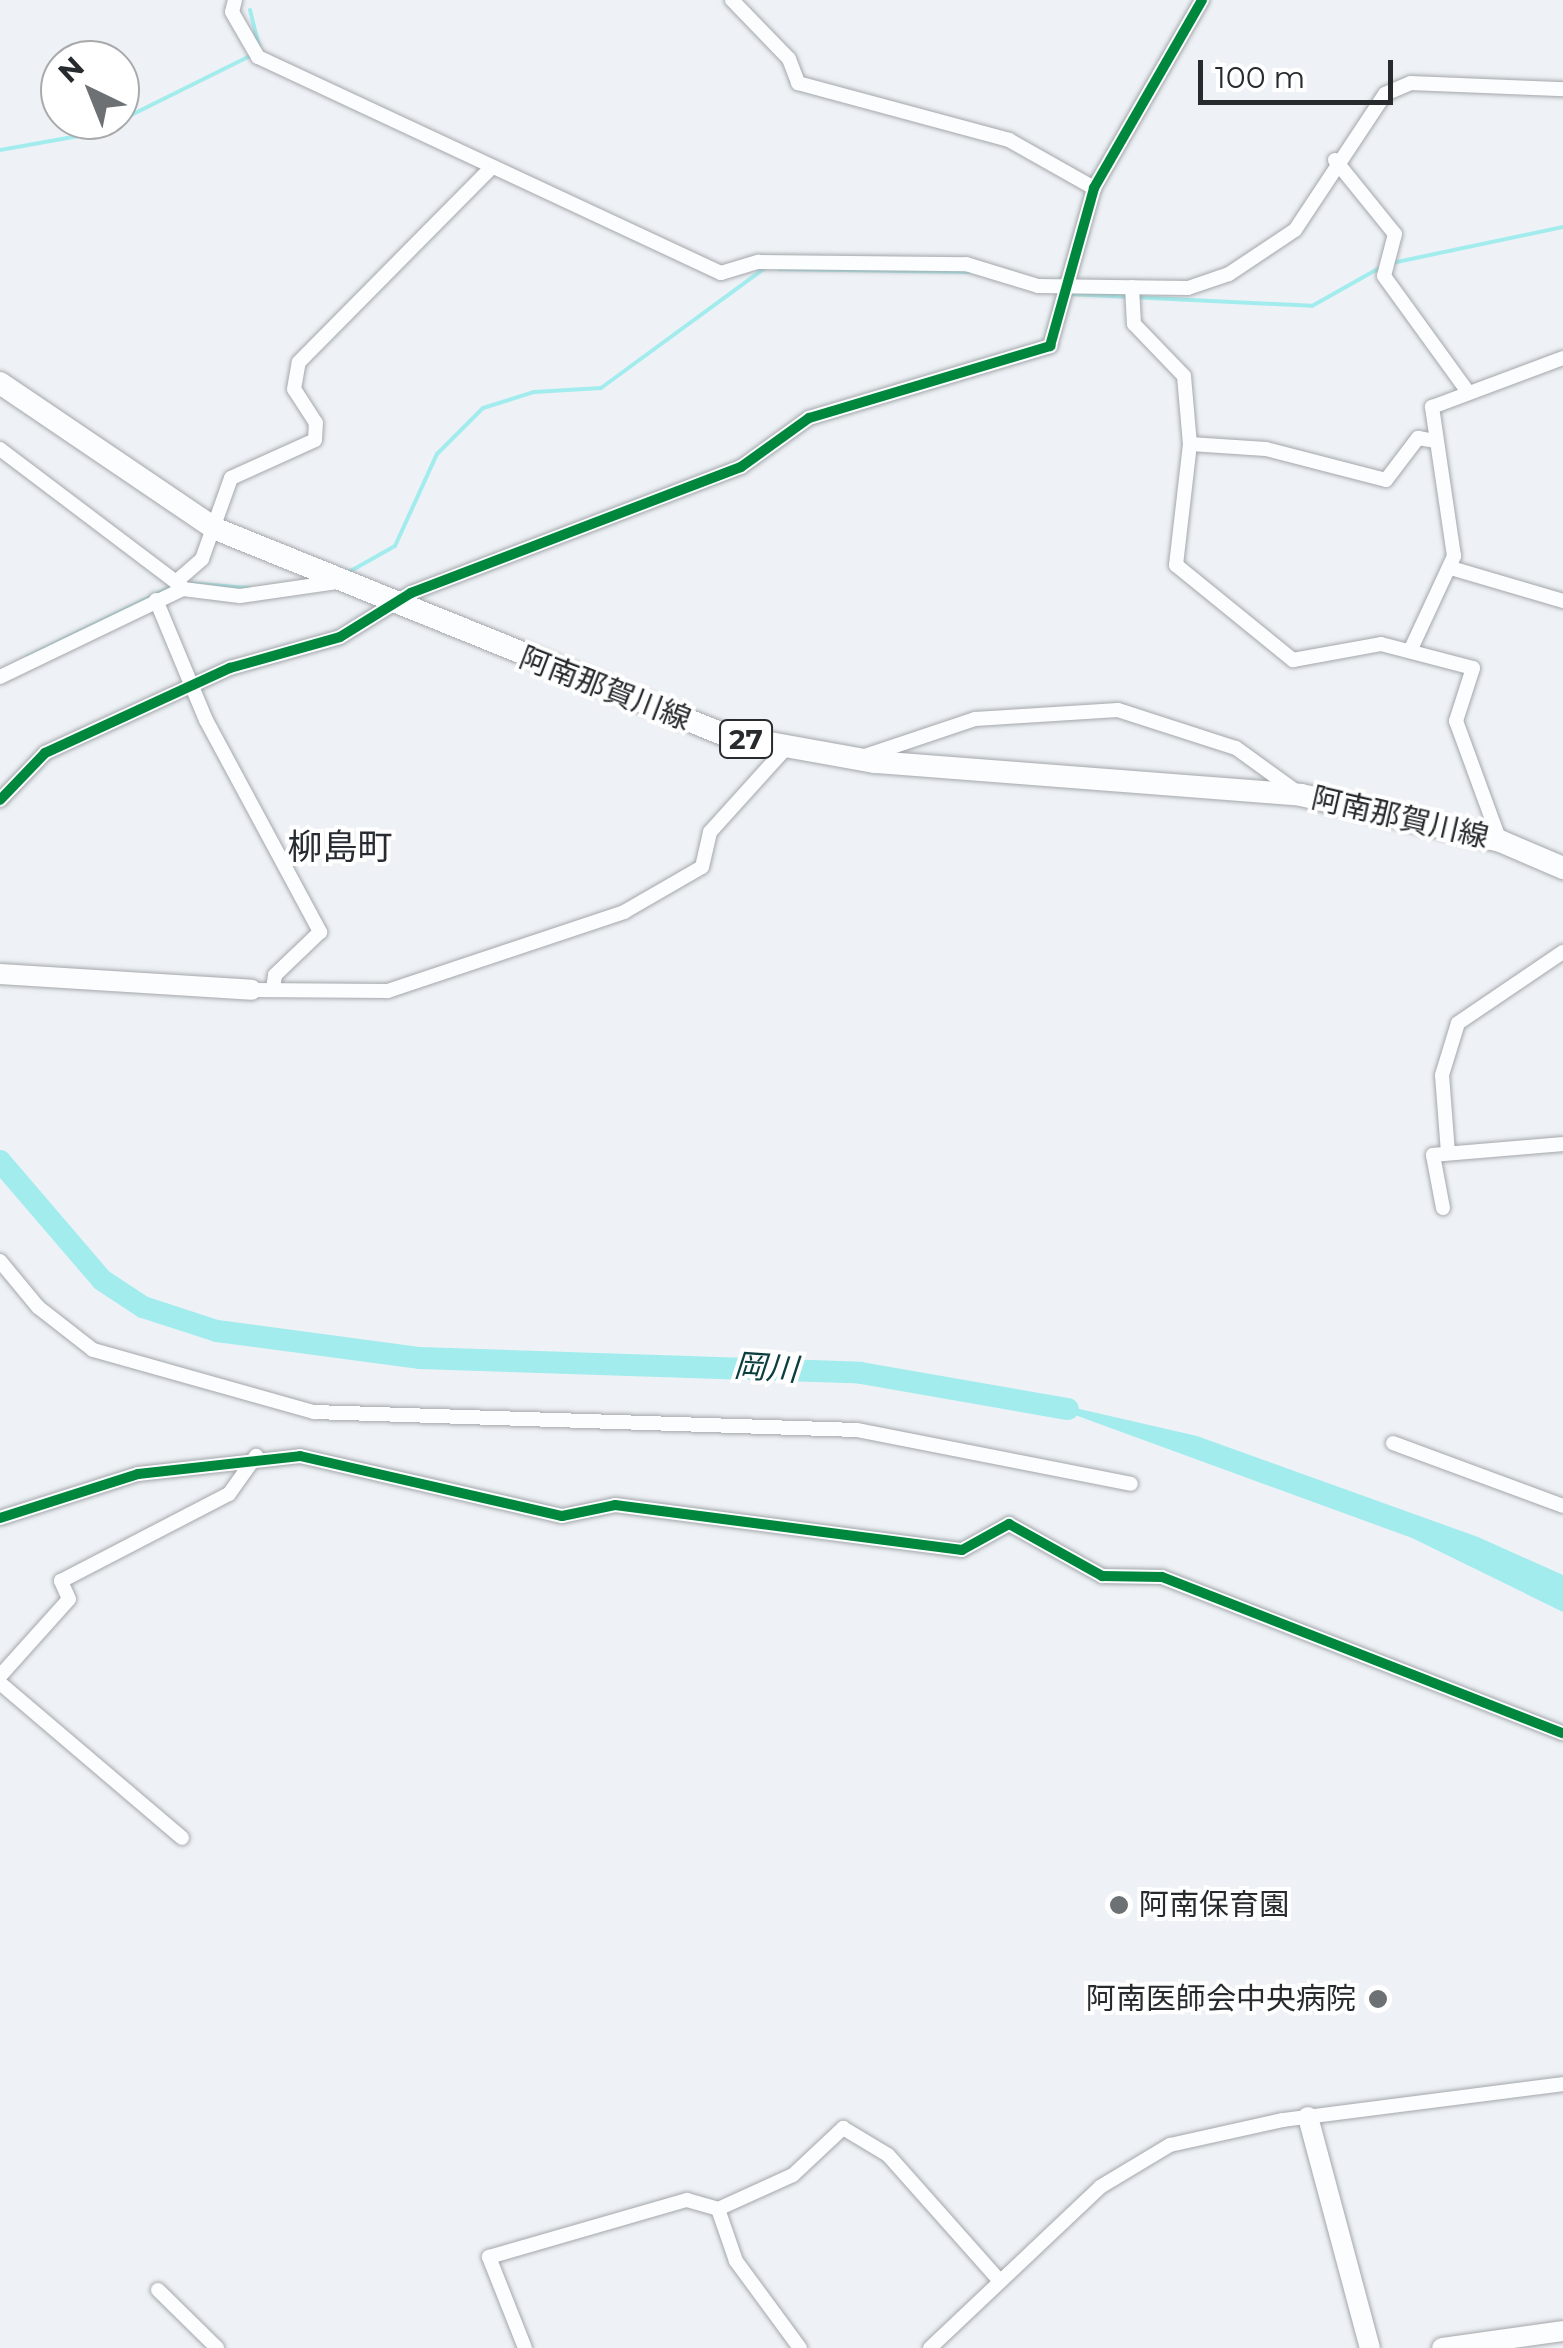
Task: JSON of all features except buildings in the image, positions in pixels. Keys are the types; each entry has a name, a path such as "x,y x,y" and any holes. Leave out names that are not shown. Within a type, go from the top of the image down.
{"main road":[{"name":"阿南那賀川線","path":"0,383 216,528 337,582 693,724 786,748 856,759 1301,794 1500,841 1563,868"}],"street":[{"path":"732,0 789,59 798,83 1009,140 1094,188"},
{"path":"0,800 44,753 192,690 230,668 340,638 396,606 527,544 741,467 809,418 1050,346 1094,188 1202,0"},
{"path":"240,1 258,58 721,272 758,262 966,264 1066,290 1132,293 1209,284 1272,248 1294,230 1365,112 1411,83 1563,89"},
{"path":"1335,160 1394,234 1384,276 1468,392"},
{"path":"0,677 156,600 180,584 216,528 232,478 314,440 316,423 294,388 299,362 492,167"},
{"path":"1132,293 1142,337 1184,376 1190,444 1176,565 1293,660 1365,644 1410,651 1472,668 1456,721 1500,841"},
{"path":"1410,651 1452,568 1432,406 1563,358"},
{"path":"1190,444 1266,450 1386,480 1418,438 1436,442"},
{"path":"0,449 180,584 240,596 337,582"},
{"path":"1452,568 1563,601"},
{"path":"156,600 192,690 320,932 274,975 274,990"},
{"path":"856,759 975,719 1118,710 1236,748 1301,794"},
{"path":"0,974 251,990 388,991 624,912 702,867 710,832 786,748"},
{"path":"1448,1153 1442,1075 1458,1022 1563,952"},
{"path":"1443,1208 1432,1161 1448,1153 1563,1144"},
{"path":"0,1261 38,1308 93,1350 314,1412 857,1430 1131,1484"},
{"path":"1393,1443 1563,1506"},
{"path":"0,1518 138,1474 256,1456 344,1462 562,1516 614,1505 962,1550 1018,1525 1102,1576 1162,1577 1563,1733"},
{"path":"182,1838 0,1679 70,1599 61,1582 229,1494 256,1456"},
{"path":"930,2348 1121,2171 1188,2139 1308,2117 1563,2084"},
{"path":"1308,2117 1370,2348"},
{"path":"525,2348 490,2257 642,2209 686,2200 718,2209 793,2175 843,2128 888,2156 1000,2281"},
{"path":"718,2209 736,2261 800,2348"},
{"path":"158,2290 217,2348"},
{"path":"1442,2348 1563,2331"}],"water":[{"path":"1023,1396 1197,1436 1478,1537 1563,1575 1563,1612 1412,1538"}],"waterway":[{"path":"250,10 259,46"},
{"path":"0,150 95,133 250,56"},
{"path":"1392,263 1563,227"},
{"path":"1070,294 1312,306 1383,266"},
{"path":"347,573 395,546 437,454 483,408 534,392 601,388 765,268"},
{"path":"779,269 969,272"},
{"path":"185,583 249,588"},
{"path":"27,657 167,589"},
{"name":"岡川","path":"0,1161 102,1280 143,1307 217,1331 420,1358 861,1373 1068,1409"}],"cycle path":[{"path":"0,800 45,753 230,668 340,637 411,593 741,467 809,418 1050,346 1094,188 1202,0"},
{"path":"0,1518 138,1474 300,1456 562,1516 615,1505 962,1550 1009,1524 1102,1576 1162,1577 1563,1733"}],"place":[{"name":"阿南保育園","path":"1119,1905"},
{"name":"阿南医師会中央病院","path":"1378,1999"}],"district":[{"name":"柳島町","path":"340,847"}]}
